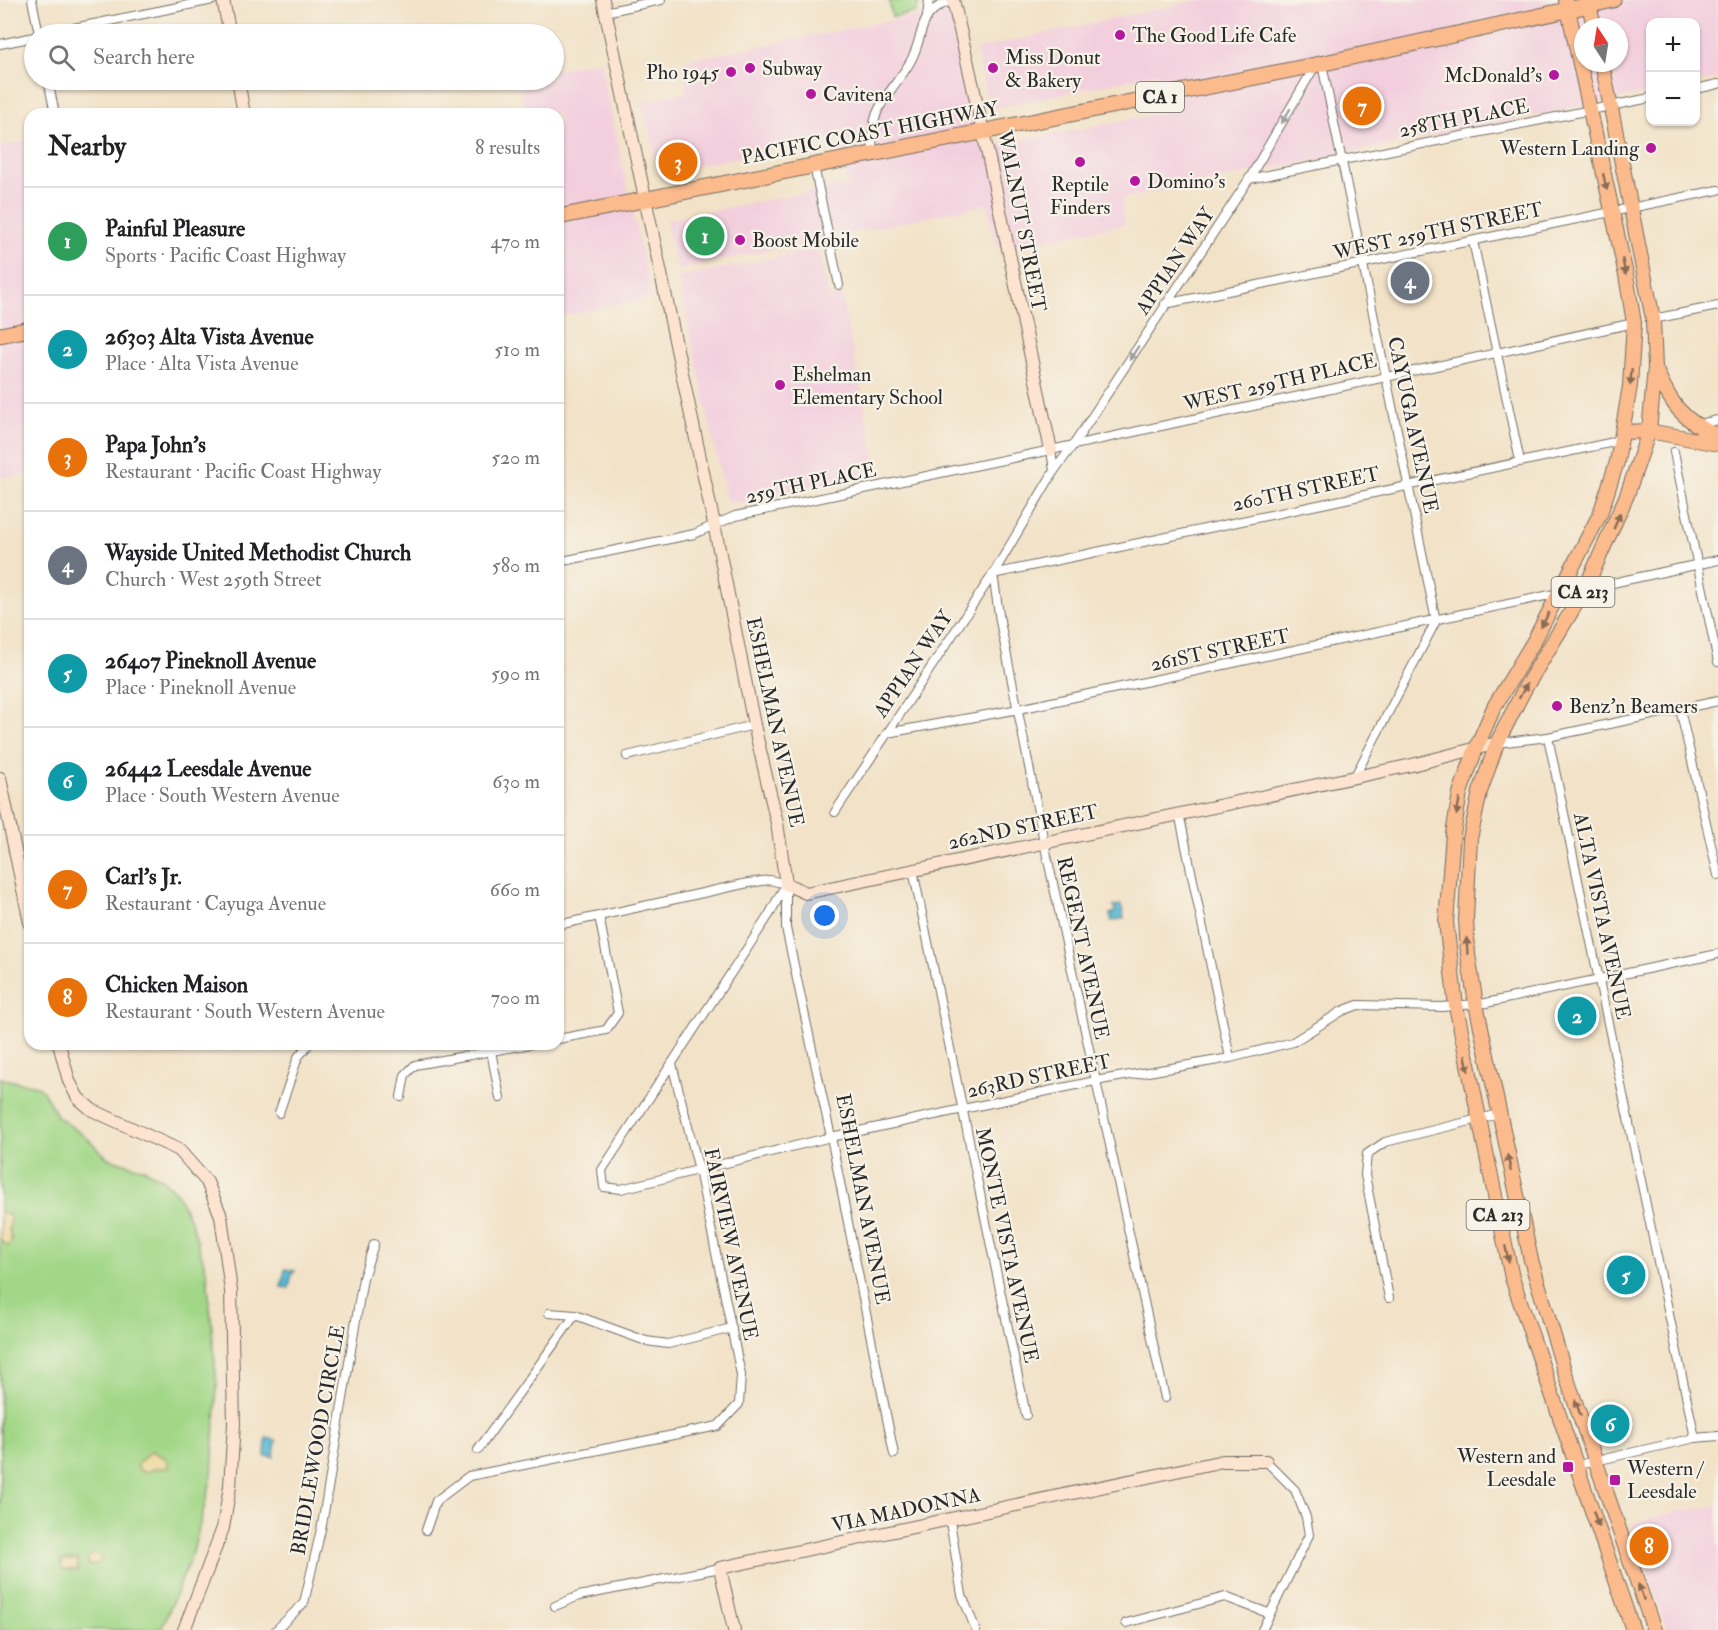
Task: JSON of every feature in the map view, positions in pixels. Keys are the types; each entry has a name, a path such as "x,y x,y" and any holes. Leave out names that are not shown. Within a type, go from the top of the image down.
{"highway":[{"name":"PACIFIC COAST HIGHWAY","path":"564,216 1319,64 1567,4 1613,0"},
{"path":"0,335 24,330"}],"main road":[{"path":"1589,2 1592,18"},
{"name":"CA 213","path":"1567,4 1634,322 1630,386 1624,432 1600,514 1559,593 1494,706 1474,751 1460,793 1453,834 1446,922 1456,1006 1512,1278 1633,1630"},
{"name":"CA 213","path":"1604,72 1653,319 1655,368 1649,431 1628,495 1585,589 1525,688 1497,743 1480,792 1470,839 1467,874 1468,956 1530,1260 1654,1630"},
{"path":"1655,368 1683,416 1693,425 1718,436"},
{"path":"1624,432 1649,431 1718,444"}],"street":[{"path":"32,0 37,24"},
{"path":"94,24 213,0"},
{"path":"223,0 228,24"},
{"path":"604,6 661,0"},
{"path":"873,154 871,134 874,114 880,102 910,62 927,16 929,0"},
{"path":"927,16 935,6 954,0"},
{"name":"WALNUT STREET","path":"954,0 984,132 1013,283 1051,450"},
{"name":"ESHELMAN AVENUE","path":"604,6 714,524 754,725 777,824 786,884 786,928 831,1137 894,1454"},
{"path":"0,44 24,39"},
{"name":"CAYUGA AVENUE","path":"1319,64 1364,263 1436,621"},
{"name":"APPIAN WAY","path":"835,812 993,574 1054,471 1250,179 1319,64"},
{"path":"1700,87 1718,84"},
{"path":"50,90 54,108"},
{"path":"240,90 243,108"},
{"name":"258TH PLACE","path":"1250,179 1646,99"},
{"path":"814,165 839,285"},
{"name":"WEST 259TH STREET","path":"1166,304 1718,190"},
{"path":"1473,241 1520,461"},
{"path":"1653,319 1718,306"},
{"name":"WEST 259TH PLACE","path":"1074,444 1634,322"},
{"path":"1704,423 1718,420"},
{"name":"260TH STREET","path":"993,574 1614,442 1624,432"},
{"name":"259TH PLACE","path":"564,561 694,534 735,516 1074,444"},
{"path":"1051,450 1054,471"},
{"path":"1674,452 1718,662"},
{"path":"1585,589 1718,560"},
{"name":"REGENT AVENUE","path":"993,574 1000,621 1044,842 1165,1398"},
{"name":"261ST STREET","path":"887,733 1019,709 1559,593"},
{"path":"1355,776 1436,621"},
{"path":"1497,743 1548,737 1718,701"},
{"path":"1680,709 1718,874"},
{"path":"627,756 754,725"},
{"name":"ALTA VISTA AVENUE","path":"1548,737 1695,1438"},
{"name":"262ND STREET","path":"564,924 770,880 806,893 1474,751 1497,743"},
{"path":"0,778 24,894"},
{"path":"1179,813 1230,1058"},
{"name":"MONTE VISTA AVENUE","path":"913,870 1026,1415"},
{"path":"672,1064 769,915 786,884"},
{"path":"564,1038 606,1030 618,1013 599,916"},
{"name":"263RD STREET","path":"672,1064 602,1170 604,1187 621,1189 831,1137 961,1109 1095,1081 1230,1058 1293,1042 1342,1011 1358,1005 1456,1006 1476,1004 1598,981 1718,954"},
{"path":"61,1050 69,1081 78,1098 92,1110 179,1150 207,1182 221,1216 231,1291 234,1424 230,1486 223,1528 184,1630"},
{"path":"279,1113 298,1057 304,1050"},
{"path":"401,1097 405,1075 415,1065 501,1050"},
{"path":"491,1052 500,1098"},
{"name":"FAIRVIEW AVENUE","path":"426,1530 436,1501 469,1476 718,1426 739,1404 741,1375 732,1328 699,1170 672,1064"},
{"path":"1389,1298 1365,1175 1367,1154 1385,1142 1499,1114"},
{"name":"BRIDLEWOOD CIRCLE","path":"276,1630 304,1603 322,1525 363,1278 374,1245"},
{"path":"549,1313 575,1315 646,1341 668,1344 732,1328"},
{"path":"478,1450 575,1315"},
{"path":"1578,1465 1695,1438 1718,1436"},
{"name":"VIA MADONNA","path":"555,1606 579,1596 950,1521 1222,1461 1266,1461"},
{"path":"1262,1630 1268,1613 1309,1535 1306,1517 1295,1490 1266,1461"},
{"path":"950,1521 962,1595 976,1630"},
{"path":"720,1568 734,1630"},
{"path":"1126,1623 1225,1597 1268,1613"}],"shaded area":[{"path":"1199,0 1718,0 1718,78 1700,82 1700,18 1646,18 1646,93 1121,199 1125,224 998,249 987,204 676,270 666,220 848,184 838,137 668,171 657,164 642,102 687,92 681,61 914,16 951,14 981,148 1168,112 1159,73 994,108 988,104 976,49"},
{"path":"600,61 651,297 564,316 564,108 525,108 521,90 564,90 564,68"},
{"path":"24,141 24,474 0,479 0,147"},
{"name":"Eshelman Elementary School","path":"818,249 829,298 841,295 878,472 735,503 726,499 678,278"},
{"path":"1718,1507 1718,1630 1667,1630 1632,1524 1669,1513"}],"green space":[{"path":"889,0 919,0 916,12 892,17"},
{"path":"0,1078 40,1087 58,1117 87,1138 108,1158 144,1169 161,1178 178,1195 192,1224 207,1273 217,1386 212,1476 193,1552 161,1630 0,1630"}],"sand":[{"path":"0,1213 8,1214 11,1218 9,1229 12,1242 7,1246 0,1239"},
{"path":"151,1451 167,1459 168,1468 156,1468 146,1472 139,1470 138,1464"},
{"path":"93,1553 100,1556 101,1562 88,1566 88,1558"},
{"path":"78,1560 78,1570 62,1570 61,1562"}],"water":[{"path":"1121,905 1124,918 1112,921 1110,914 1115,912 1114,906"},
{"path":"285,1269 295,1271 292,1274 289,1288 281,1287"},
{"path":"266,1438 276,1440 274,1457 265,1456"}],"place":[{"name":"The Good Life Cafe","path":"1120,35"},
{"name":"Subway","path":"750,68"},
{"name":"Miss Donut & Bakery","path":"993,68"},
{"name":"Pho 1945","path":"731,72"},
{"name":"McDonald's","path":"1554,75"},
{"name":"Cavitena","path":"811,94"},
{"name":"Carl's Jr.","path":"1362,106"},
{"name":"Western Landing","path":"1651,148"},
{"name":"Papa John's","path":"678,162"},
{"name":"Reptile Finders","path":"1080,162"},
{"name":"Domino's","path":"1135,181"},
{"name":"Painful Pleasure","path":"705,236"},
{"name":"Boost Mobile","path":"740,240"},
{"name":"Wayside United Methodist Church","path":"1410,281"},
{"name":"Eshelman Elementary School","path":"780,385"},
{"name":"Benz'n Beamers","path":"1557,706"},
{"name":"26303 Alta Vista Avenue","path":"1577,1016"},
{"name":"26407 Pineknoll Avenue","path":"1626,1275"},
{"name":"26442 Leesdale Avenue","path":"1610,1424"},
{"name":"Western and Leesdale","path":"1568,1467"},
{"name":"Western / Leesdale","path":"1615,1480"},
{"name":"Chicken Maison","path":"1649,1546"}]}
